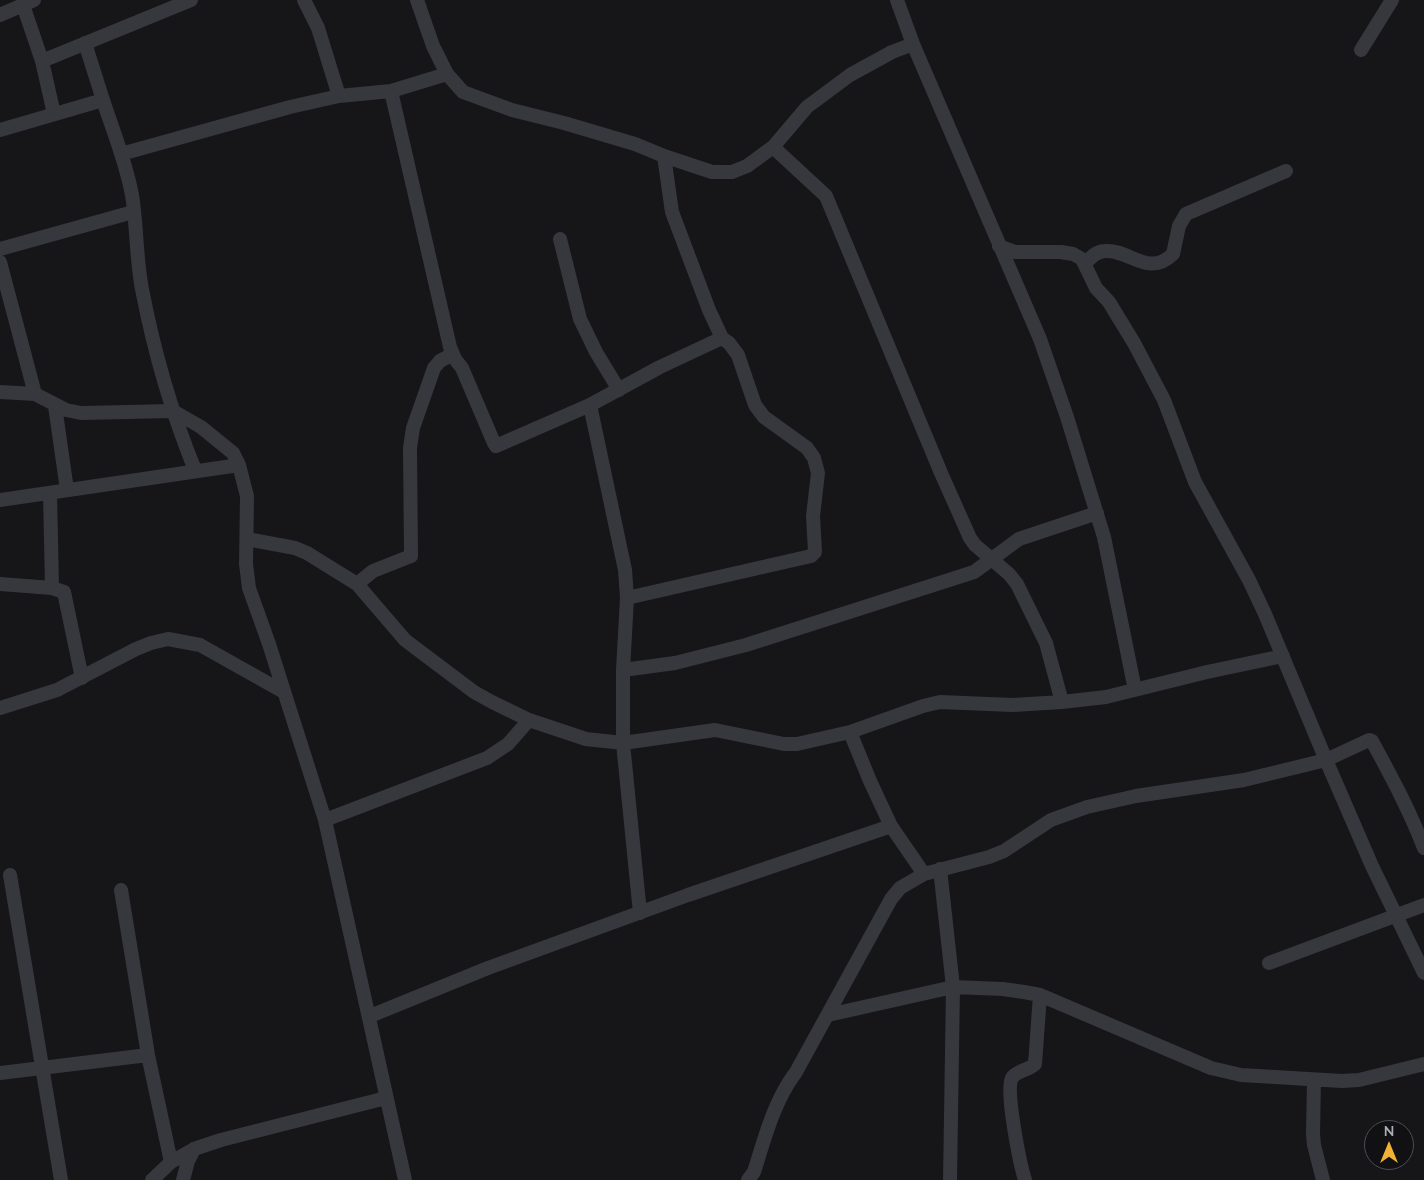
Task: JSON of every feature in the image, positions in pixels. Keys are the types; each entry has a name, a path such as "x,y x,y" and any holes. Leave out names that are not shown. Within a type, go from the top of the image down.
{"street":[{"path":"42,61 191,0"},
{"path":"304,0 318,28 339,96"},
{"path":"417,0 433,46 447,74 463,92 512,110 635,144 712,172 732,172 747,166 773,147 807,106 828,90 850,75 892,52 913,44"},
{"path":"897,0 913,44 1040,339 1067,417 1097,512 1135,690"},
{"path":"1361,50 1392,0"},
{"path":"0,15 29,2 54,114"},
{"path":"84,43 121,154 132,195 141,287 158,363 173,411 195,470"},
{"path":"121,154 290,106 339,96 391,91 447,74"},
{"path":"391,91 453,354 462,368 496,446 590,405 660,367 722,338"},
{"path":"0,130 103,100"},
{"path":"773,147 826,196 966,530 975,545 1009,574 1017,584 1046,643 1062,702"},
{"path":"627,598 811,556 815,552 812,516 818,473 814,458 807,448 764,417 749,390 738,355 722,338 708,310 672,212 664,156"},
{"path":"1085,264 1095,254 1104,251 1113,252 1147,264 1160,262 1173,254 1179,226 1186,214 1286,171"},
{"path":"0,249 133,212"},
{"path":"560,239 566,269 584,329 619,390"},
{"path":"999,246 1023,253 1061,252 1073,254 1082,259 1096,288 1109,302 1134,342 1164,400 1195,482 1249,580 1372,866 1397,914 1424,973"},
{"path":"0,262 35,394"},
{"path":"356,584 372,571 411,556 409,461 413,428 434,368 440,361 453,354"},
{"path":"0,392 35,394 55,406 81,413 173,411 201,427 233,453 239,465 247,496 246,576 325,820 405,1180"},
{"path":"590,405 620,542 627,598 623,670 623,743 640,913"},
{"path":"55,406 67,490"},
{"path":"0,500 239,465"},
{"path":"50,492 52,588"},
{"path":"623,670 675,663 746,645 974,572 1019,540 1097,512"},
{"path":"246,539 294,548 307,553 356,584 405,640 474,692 492,702 529,720 586,738 623,743 706,730 726,731 791,744 850,732 923,706 940,702 1000,705 1062,702 1106,697 1283,656"},
{"path":"0,584 52,588 64,592 82,678"},
{"path":"0,708 57,690 151,643 168,640 200,645 282,691"},
{"path":"325,820 487,758 508,744 529,720"},
{"path":"850,732 891,826 924,874"},
{"path":"748,1180 754,1172 777,1101 785,1086 796,1072 891,899 900,888 924,874 989,857 1004,851 1051,820 1087,807 1136,796 1244,780 1326,760 1366,740 1372,741 1416,827 1424,848"},
{"path":"370,1016 488,968 891,826"},
{"path":"940,869 953,987 950,1180"},
{"path":"10,875 61,1180"},
{"path":"120,890 148,1055 171,1162"},
{"path":"1269,963 1424,905"},
{"path":"828,1015 953,987 1003,989 1040,995 1211,1068 1241,1075 1314,1080 1359,1080 1424,1064"},
{"path":"1025,1180 1015,1134 1010,1088 1011,1079 1015,1075 1031,1068 1035,1064 1040,995"},
{"path":"0,1073 148,1055"},
{"path":"1314,1080 1313,1140 1323,1180"},
{"path":"152,1180 171,1162 194,1149 221,1140 386,1098"},
{"path":"184,1179 188,1161 194,1149"}]}
